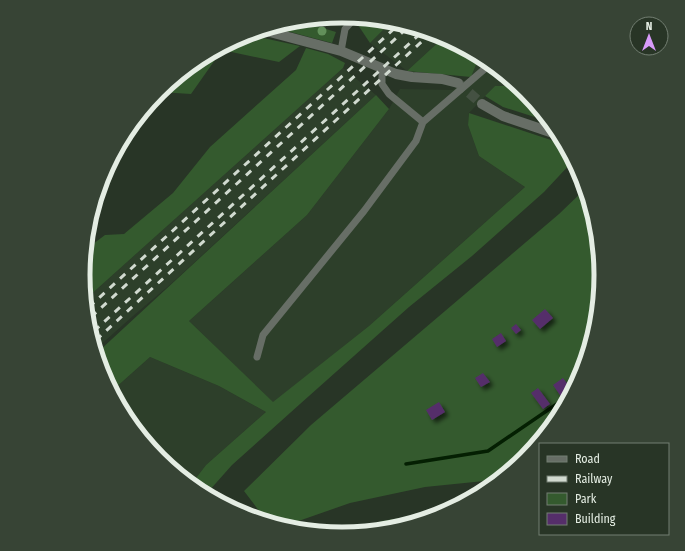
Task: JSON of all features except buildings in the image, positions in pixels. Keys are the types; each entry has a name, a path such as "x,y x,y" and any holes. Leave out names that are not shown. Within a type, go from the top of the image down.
{"street":[{"path":"273,33 341,51 382,69 403,76 442,79 458,83"},
{"path":"482,104 503,116 550,132"}],"lane":[{"path":"341,51 345,30 350,23"},
{"path":"257,357 264,335 364,212 416,140 423,122 486,68"},
{"path":"382,69 382,84 389,94 423,122"}],"shaded area":[{"path":"386,27 424,36 439,42 407,71 370,43"},
{"path":"477,62 509,86 495,86 469,113 468,125 479,156 525,187 369,326 273,403 189,321 307,215 389,109 400,89 453,90 471,77"},
{"path":"343,68 376,95 172,283 100,345 92,308 91,294"},
{"path":"150,357 219,386 266,412 206,465 195,480 176,465 153,442 133,416 116,387"}],"green space":[{"path":"358,24 386,27 370,43"},
{"path":"312,25 336,32 332,43 284,30"},
{"path":"258,37 300,46 279,62 227,51"},
{"path":"439,42 477,62 471,77 407,71"},
{"path":"306,48 328,54 345,63 343,68 91,294 90,276 92,245 105,235 124,234 173,193 210,147 296,70"},
{"path":"218,56 191,94 169,93 189,75"},
{"path":"495,86 509,86 540,119 503,107 485,96"},
{"path":"376,95 389,109 307,215 189,321 273,402 369,326 525,187 479,156 468,125 469,113 556,142 569,165 544,192 472,256 409,307 232,465 210,490 195,480 206,465 266,412 219,386 150,357 116,387 101,349"},
{"path":"581,192 593,243 595,276 593,308 582,357 569,387 543,429 521,454 490,480 425,487 350,503 293,523 262,515 244,491 311,425 559,214"},
{"path":"430,513 392,523 362,527 382,521"}],"waterway":[{"path":"406,464 488,451 562,401"}],"tunnel":[{"path":"458,83 482,104"}],"railway":[{"path":"92,304 394,29"},
{"path":"93,315 404,31"},
{"path":"96,329 419,35"},
{"path":"98,338 427,37"}]}
